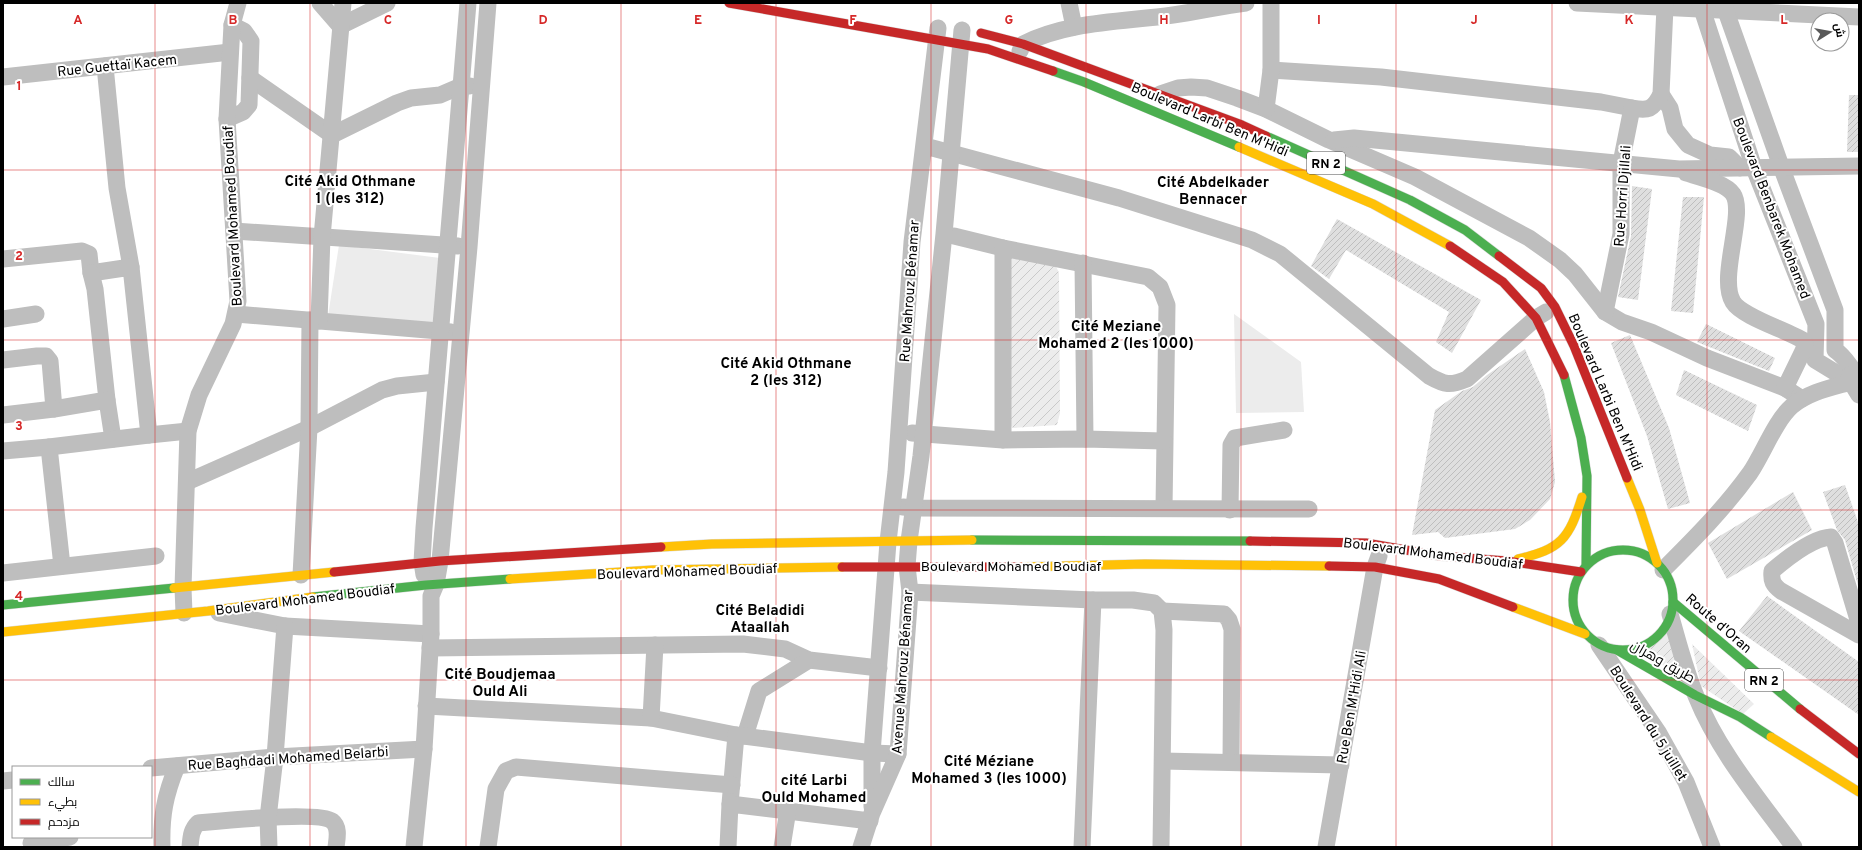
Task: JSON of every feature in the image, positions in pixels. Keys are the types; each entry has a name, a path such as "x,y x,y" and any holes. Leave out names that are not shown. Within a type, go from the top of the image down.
{"main road":[{"name":"Boulevard Larbi Ben M'Hidi","path":"728,3 947,33 987,34 1084,82 1373,204 1459,251 1503,282 1536,318 1564,376 1581,438 1587,476 1584,568"},
{"name":"Boulevard Larbi Ben M'Hidi","path":"947,33 988,49 1020,51 1160,94 1242,125 1410,200 1465,230 1496,253 1541,288 1555,307 1574,346 1640,510 1660,567"},
{"path":"1507,561 1545,553 1555,548 1564,540 1570,531 1577,513 1587,476"},
{"name":"Boulevard Mohamed Boudiaf","path":"3,605 64,598 183,588 422,562 712,544 888,542 909,540 1249,541 1382,545 1440,556 1584,568"},
{"path":"1608,551 1634,551 1646,556 1660,567 1669,581 1671,608 1668,622 1659,635 1646,644 1632,650 1616,650 1599,645 1585,634 1578,622 1573,603 1575,584 1584,568 1596,557 1608,551"},
{"name":"Boulevard Mohamed Boudiaf","path":"3,632 208,611 302,598 653,570 887,566 971,568 1145,564 1376,567 1440,579 1585,634"},
{"name":"Route d'Oran","path":"1671,608 1795,706 1859,754"},
{"name":"طريق وهران","path":"1616,650 1659,673 1695,695"},
{"path":"1695,695 1740,717 1859,792"}],"street":[{"name":"Boulevard Mohamed Boudiaf","path":"184,613 183,588 188,431 199,395 228,335 236,314 238,301 227,119 232,25 238,3"},
{"path":"320,3 340,26"},
{"path":"302,575 315,320 343,3"},
{"path":"340,26 388,3"},
{"path":"431,588 422,562 424,528 468,3"},
{"path":"414,847 424,749 431,641 431,588 440,561 469,247 480,87 488,3"},
{"path":"1069,3 1074,27"},
{"path":"1020,51 1048,34 1074,27 1173,15 1246,3"},
{"path":"1266,109 1271,70 1271,3"},
{"path":"1577,3 1665,7 1724,7 1859,17"},
{"name":"Boulevard Benbarek Mohamed","path":"1701,6 1747,168 1816,324 1815,360 1809,396"},
{"path":"1271,70 1381,76 1601,102 1644,110 1649,109 1658,101 1661,94 1665,7"},
{"name":"Boulevard Benbarek Mohamed","path":"1724,7 1782,169 1835,310 1835,350"},
{"path":"227,119 243,112 249,105 252,41 248,33 232,25"},
{"name":"Rue Mahrouz Bénamar","path":"888,542 912,242 925,146 947,33"},
{"name":"Rue Mahrouz Bénamar","path":"909,540 922,434 952,152 947,33"},
{"name":"Rue Guettaï Kacem","path":"3,77 230,52"},
{"path":"105,66 117,188 131,267 149,434"},
{"path":"250,78 332,135"},
{"path":"332,135 397,103 411,98 440,95 461,86 480,87"},
{"path":"1160,94 1184,87 1207,88 1266,109 1329,140 1415,177 1529,238 1560,260 1575,274 1605,312 1622,322 1651,332 1708,358 1809,396"},
{"path":"1661,94 1670,108 1675,129 1688,145 1710,155 1729,157 1747,168"},
{"path":"440,95 459,108 479,110"},
{"name":"Rue Horri Djillali","path":"1605,312 1622,234 1621,163 1632,108"},
{"path":"1329,140 1354,138 1674,169 1782,169 1859,166"},
{"path":"925,146 952,152 1118,198 1252,240 1280,254 1429,376 1443,384 1455,384 1467,379 1536,318 1555,307"},
{"path":"1674,169 1724,186 1733,194 1736,203 1736,217 1729,278 1730,295 1733,302 1745,312 1804,341 1805,345 1785,388"},
{"path":"234,232 469,247"},
{"path":"954,236 1004,248 1148,277 1160,287 1167,305 1164,508"},
{"path":"1003,440 1004,248"},
{"path":"3,259 82,251 89,254 91,273 95,289 107,400 113,439"},
{"path":"1082,263 1085,439"},
{"path":"91,273 131,267"},
{"path":"3,319 36,314"},
{"path":"236,314 461,333"},
{"path":"1815,360 1835,350 1844,356 1854,380"},
{"path":"3,360 46,356 50,361 54,408"},
{"path":"1815,360 1854,380"},
{"path":"1660,567 1704,529 1728,502 1751,471 1786,414 1792,407 1809,396 1854,380"},
{"path":"187,482 309,428 390,387 436,382"},
{"path":"3,415 107,400"},
{"path":"1230,510 1231,445 1235,438 1284,430"},
{"path":"3,451 49,447 149,434 188,431"},
{"path":"898,432 1003,440 1085,439 1164,442"},
{"path":"49,447 62,566"},
{"path":"892,506 913,508 1309,509"},
{"path":"424,528 443,529"},
{"path":"1859,623 1835,543 1831,537 1823,537 1810,544 1786,559 1772,571 1771,579 1774,585 1781,591 1859,635"},
{"name":"Avenue Mahrouz Bénamar","path":"871,817 898,754 910,592 907,566 909,540"},
{"name":"Avenue Mahrouz Bénamar","path":"871,817 872,753 888,542"},
{"name":"Rue Ben M'Hidi Ali","path":"1326,847 1376,567 1382,545"},
{"path":"3,573 156,556"},
{"path":"910,592 1092,600 1134,600 1154,603 1162,611 1164,630 1161,847"},
{"path":"1082,847 1092,600"},
{"path":"1671,608 1695,695 1719,740 1794,847"},
{"path":"208,611 285,626 431,641 655,645 743,644 785,648 809,660 879,668"},
{"path":"1162,611 1224,614 1229,620 1232,629 1231,762"},
{"path":"269,847 268,818 275,757 285,626"},
{"path":"651,718 655,645"},
{"name":"Boulevard du 5 juillet","path":"1599,645 1658,732 1686,782 1712,847"},
{"path":"728,847 730,804 740,736 759,691 809,660"},
{"path":"426,706 651,718 740,736 872,753 898,754"},
{"name":"Rue Baghdadi Mohamed Belarbi","path":"152,768 275,757 424,749"},
{"path":"1163,761 1341,765"},
{"path":"162,847 156,823 167,789 177,766"},
{"path":"488,847 496,789 506,771 516,767 732,786"},
{"path":"730,804 871,817 861,847"},
{"path":"782,847 788,810"},
{"path":"190,847 191,834 194,827 198,823 268,818 323,818 333,822 338,830 336,847"},
{"path":"31,842 62,838"}],"shaded area":[{"path":"339,245 440,258 435,326 328,316"},
{"path":"1012,257 1055,264 1059,273 1060,413 1057,425 1013,428 1006,421 1005,262"},
{"path":"1234,314 1301,362 1304,412 1236,413"},
{"path":"1667,622 1680,676 1640,651 1656,639"},
{"path":"1692,644 1754,704 1743,714 1701,686"}],"building":[{"path":"1849,95 1859,95 1859,152 1847,152"},
{"path":"1632,186 1652,189 1638,300 1618,297 1631,236"},
{"path":"1683,197 1704,197 1693,313 1671,311"},
{"path":"1337,219 1481,300 1452,353 1436,342 1449,312 1346,250 1329,279 1311,266"},
{"path":"1706,324 1775,358 1769,371 1697,342"},
{"path":"1630,335 1669,428 1690,503 1668,509 1647,436 1611,343"},
{"path":"1525,349 1544,392 1550,422 1555,482 1550,499 1530,520 1515,529 1445,538 1438,532 1412,535 1435,410 1462,391 1473,387 1487,375"},
{"path":"1684,370 1757,405 1748,431 1676,395"},
{"path":"1845,485 1859,525 1858,585 1845,540 1837,530 1823,492"},
{"path":"1793,492 1812,530 1727,579 1708,543"},
{"path":"1767,596 1859,662 1859,715 1739,631"}],"traffic: fast":[{"path":"1053,71 1084,82 1239,147"},
{"path":"1266,136 1410,200 1465,230 1499,256"},
{"path":"1564,375 1581,438 1587,476 1586,565"},
{"path":"972,540 1250,541"},
{"path":"1623,550 1633,551 1651,558 1665,572 1672,590 1673,600 1672,610 1665,628 1651,642 1633,649 1623,650 1613,649 1595,642 1581,628 1574,610 1573,600 1574,590 1581,572 1595,558 1613,551 1623,550"},
{"path":"313,597 426,585 510,579"},
{"path":"3,605 174,588"},
{"path":"1673,602 1800,709"},
{"path":"1617,650 1695,695 1740,717 1771,737"}],"traffic: slow":[{"path":"1239,147 1373,204 1450,246"},
{"path":"1627,478 1640,510 1657,563"},
{"path":"1518,559 1544,551 1554,546 1561,540 1573,523 1582,497"},
{"path":"661,547 712,544 972,540"},
{"path":"1022,567 1145,564 1329,566"},
{"path":"510,579 653,570 842,567"},
{"path":"174,588 334,572"},
{"path":"3,632 208,611 313,597"},
{"path":"1513,607 1585,634"},
{"path":"1771,737 1859,792"}],"traffic: jam":[{"path":"729,3 988,49 1053,71"},
{"path":"981,33 1023,44 1242,125 1266,136"},
{"path":"1450,246 1503,282 1536,318 1564,375"},
{"path":"1499,256 1541,288 1555,307 1574,346 1627,478"},
{"path":"1250,541 1366,543 1440,556 1507,561 1581,572"},
{"path":"334,572 440,561 661,547"},
{"path":"1329,566 1375,567 1439,579 1513,607"},
{"path":"842,567 1022,567"},
{"path":"1800,709 1859,754"}],"district":[{"name":"Cité Akid Othmane 1 (les 312)","path":"350,190"},
{"name":"Cité Abdelkader Bennacer","path":"1213,190"},
{"name":"Cité Meziane Mohamed 2 (les 1000)","path":"1116,334"},
{"name":"Cité Akid Othmane 2 (les 312)","path":"786,372"},
{"name":"Cité Beladidi Ataallah","path":"760,618"},
{"name":"Cité Boudjemaa Ould Ali","path":"500,682"},
{"name":"Cité Méziane Mohamed 3 (les 1000)","path":"989,770"},
{"name":"cité Larbi Ould Mohamed","path":"814,788"}]}
